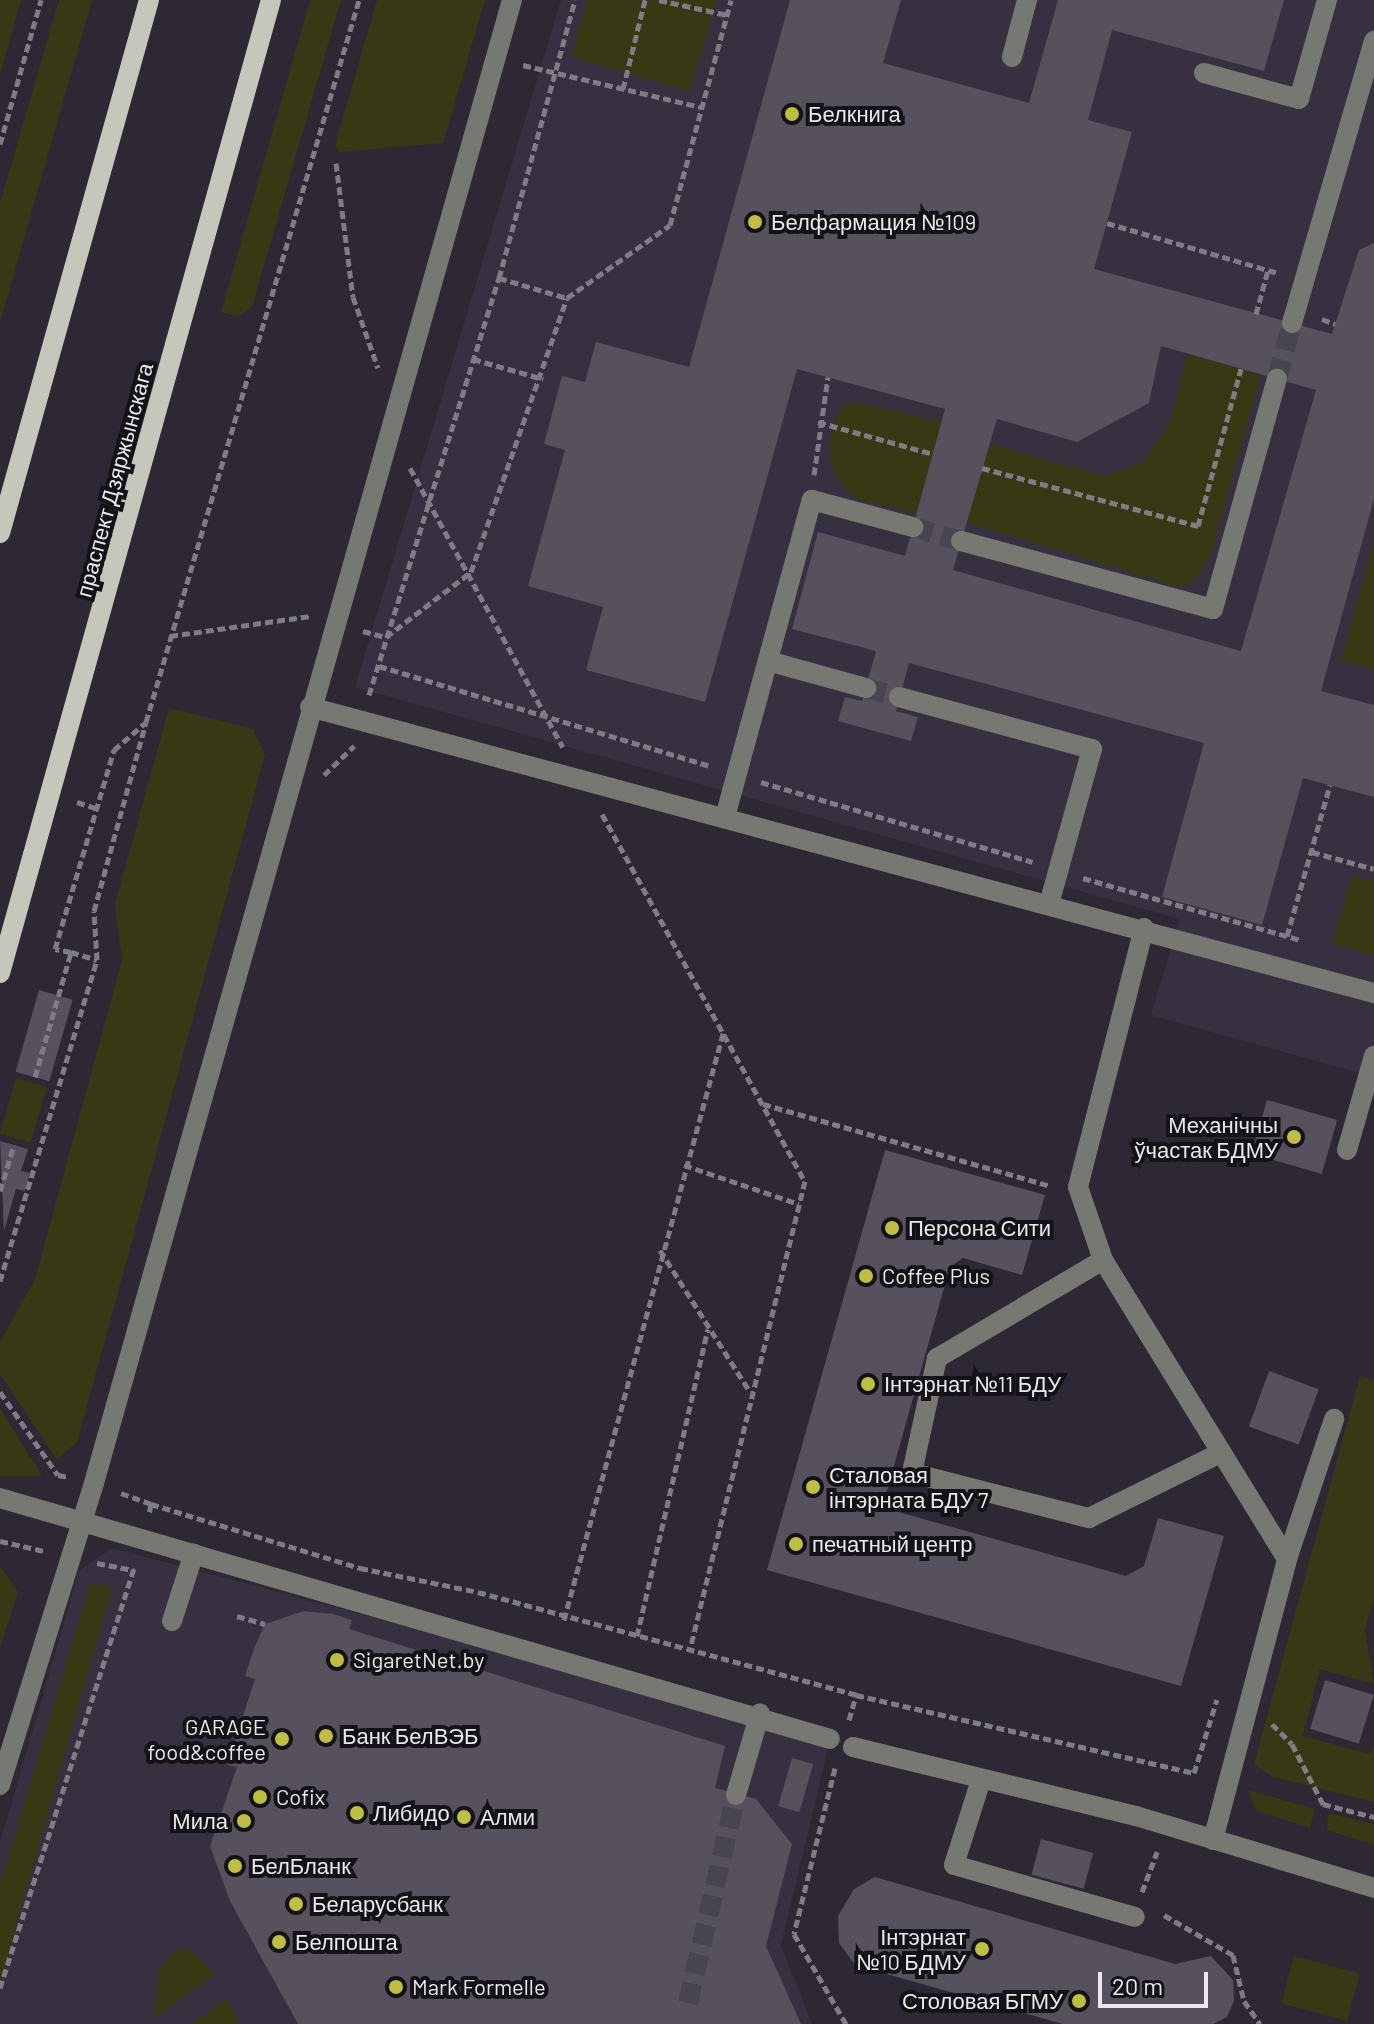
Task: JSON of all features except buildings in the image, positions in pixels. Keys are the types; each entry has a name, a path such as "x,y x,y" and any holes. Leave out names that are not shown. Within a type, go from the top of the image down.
{"main road":[{"path":"0,533 149,0"},
{"name":"праспект Дзяржынскага","path":"0,973 271,0"}],"street":[{"path":"0,1785 82,1520 335,623 388,421 512,0"},
{"path":"1012,57 1027,0"},
{"path":"1204,73 1299,99 1327,0"},
{"path":"1292,323 1374,41"},
{"path":"961,541 1213,609 1277,379"},
{"path":"725,817 812,500 913,527"},
{"path":"768,661 866,688"},
{"path":"899,697 1092,749 1049,904"},
{"path":"310,707 1279,964 1374,993"},
{"path":"1144,928 1080,1155 1078,1187 1103,1260 1287,1559"},
{"path":"1347,1150 1374,1056"},
{"path":"1103,1260 937,1358 912,1473 1089,1518 1222,1452"},
{"path":"1213,1840 1287,1559 1334,1419"},
{"path":"0,1498 760,1713 842,1743 980,1783 1167,1825 1374,1888"},
{"path":"172,1621 194,1553"},
{"path":"736,1795 760,1713"},
{"path":"980,1783 954,1865 1141,1910"}],"path":[{"path":"0,144 41,0"},
{"path":"0,1281 97,960 94,911 170,636 359,0"},
{"path":"317,787 353,750 499,278 575,0"},
{"path":"623,89 645,0"},
{"path":"659,0 727,15"},
{"path":"386,637 471,572 543,379 567,298 670,225 731,0"},
{"path":"496,58 701,107"},
{"path":"336,163 353,297 388,421"},
{"path":"1107,223 1304,280"},
{"path":"1256,314 1268,270"},
{"path":"499,278 567,298"},
{"path":"473,359 543,379"},
{"path":"982,468 1198,526 1241,369"},
{"path":"812,500 818,422 828,377"},
{"path":"818,422 933,454"},
{"path":"170,636 299,613 386,637"},
{"path":"379,666 1316,945"},
{"path":"97,960 55,949 114,750 146,722"},
{"path":"1279,964 1330,785"},
{"path":"1312,852 1374,869"},
{"path":"35,1077 71,952"},
{"path":"564,1620 660,1249 724,1029"},
{"path":"763,1104 1053,1186 1058,1199"},
{"path":"0,1191 14,1145"},
{"path":"684,1165 799,1204"},
{"path":"690,1650 750,1392 805,1181"},
{"path":"660,1249 750,1392"},
{"path":"637,1636 708,1329"},
{"path":"0,1392 58,1475"},
{"path":"118,1475 114,1490 151,1504 564,1620 637,1636 856,1695 1194,1773 1222,1683 1249,1700 1292,1744 1323,1804 1374,1817"},
{"path":"0,1988 151,1504"},
{"path":"237,1616 265,1624"},
{"path":"846,2024 794,1934 856,1695"},
{"path":"1167,1825 1141,1910 1233,1955 1244,2001 1260,2024"}],"shaded area":[{"path":"0,0 21,0 0,75"},
{"path":"59,0 92,0 0,323 0,203"},
{"path":"310,0 341,0 252,307 238,317 221,312"},
{"path":"377,0 485,0 443,143 339,152 335,145"},
{"path":"561,0 1374,0 1374,1077 1151,1015 1180,919 355,687"},
{"path":"587,0 717,0 690,92 571,57"},
{"path":"1187,354 1261,375 1210,557 1195,582 1179,587 967,523 989,444 1106,476 1143,462 1171,422"},
{"path":"851,401 942,422 916,514 854,498 836,478 829,447 836,414"},
{"path":"1374,539 1374,669 1341,661"},
{"path":"169,708 253,729 265,755 77,1442 57,1460 0,1374 0,1342 35,1279 122,960 115,904"},
{"path":"1352,876 1374,881 1374,956 1332,943"},
{"path":"16,1078 47,1087 31,1143 0,1134"},
{"path":"1360,1376 1374,1381 1374,1598 1365,1630 1374,1684 1320,1669 1303,1736 1369,1754 1374,1746 1374,1802 1273,1777 1254,1764"},
{"path":"0,1408 42,1476 0,1476"},
{"path":"112,1548 534,1660 828,1749 781,1945 812,2024 0,2024 0,1843 79,1571"},
{"path":"0,1566 18,1592 0,1647"},
{"path":"90,1583 112,1588 0,1983 0,1886"},
{"path":"1248,1790 1315,1809 1310,1828 1257,1811"},
{"path":"1328,1813 1374,1824 1374,1845 1327,1830"},
{"path":"176,1949 191,1950 215,1974 153,2019 159,1970"},
{"path":"1294,1956 1360,1974 1347,2021 1281,2003"},
{"path":"228,1998 239,2024 191,2024"}],"tunnel":[{"path":"1277,379 1292,323"},
{"path":"913,527 961,541"},
{"path":"866,688 899,697"},
{"path":"688,2003 736,1795"}],"place":[{"name":"Белкнига","path":"792,114"},
{"name":"Белфармация №109","path":"755,222"},
{"name":"Механічны ўчастак БДМУ","path":"1294,1137"},
{"name":"Персона Сити","path":"892,1228"},
{"name":"Coffee Plus","path":"866,1276"},
{"name":"Інтэрнат №11 БДУ","path":"868,1384"},
{"name":"Сталовая інтэрната БДУ 7","path":"813,1487"},
{"name":"печатный центр","path":"796,1544"},
{"name":"SigaretNet.by","path":"337,1660"},
{"name":"Банк БелВЭБ","path":"326,1736"},
{"name":"GARAGE food&coffee","path":"282,1739"},
{"name":"Cofix","path":"260,1797"},
{"name":"Либидо","path":"357,1813"},
{"name":"Алми","path":"464,1817"},
{"name":"Мила","path":"244,1821"},
{"name":"БелБланк","path":"235,1866"},
{"name":"Беларусбанк","path":"296,1904"},
{"name":"Белпошта","path":"279,1942"},
{"name":"Інтэрнат №10 БДМУ","path":"982,1949"},
{"name":"Mark Formelle","path":"396,1987"},
{"name":"Столовая БГМУ","path":"1079,2001"}]}
